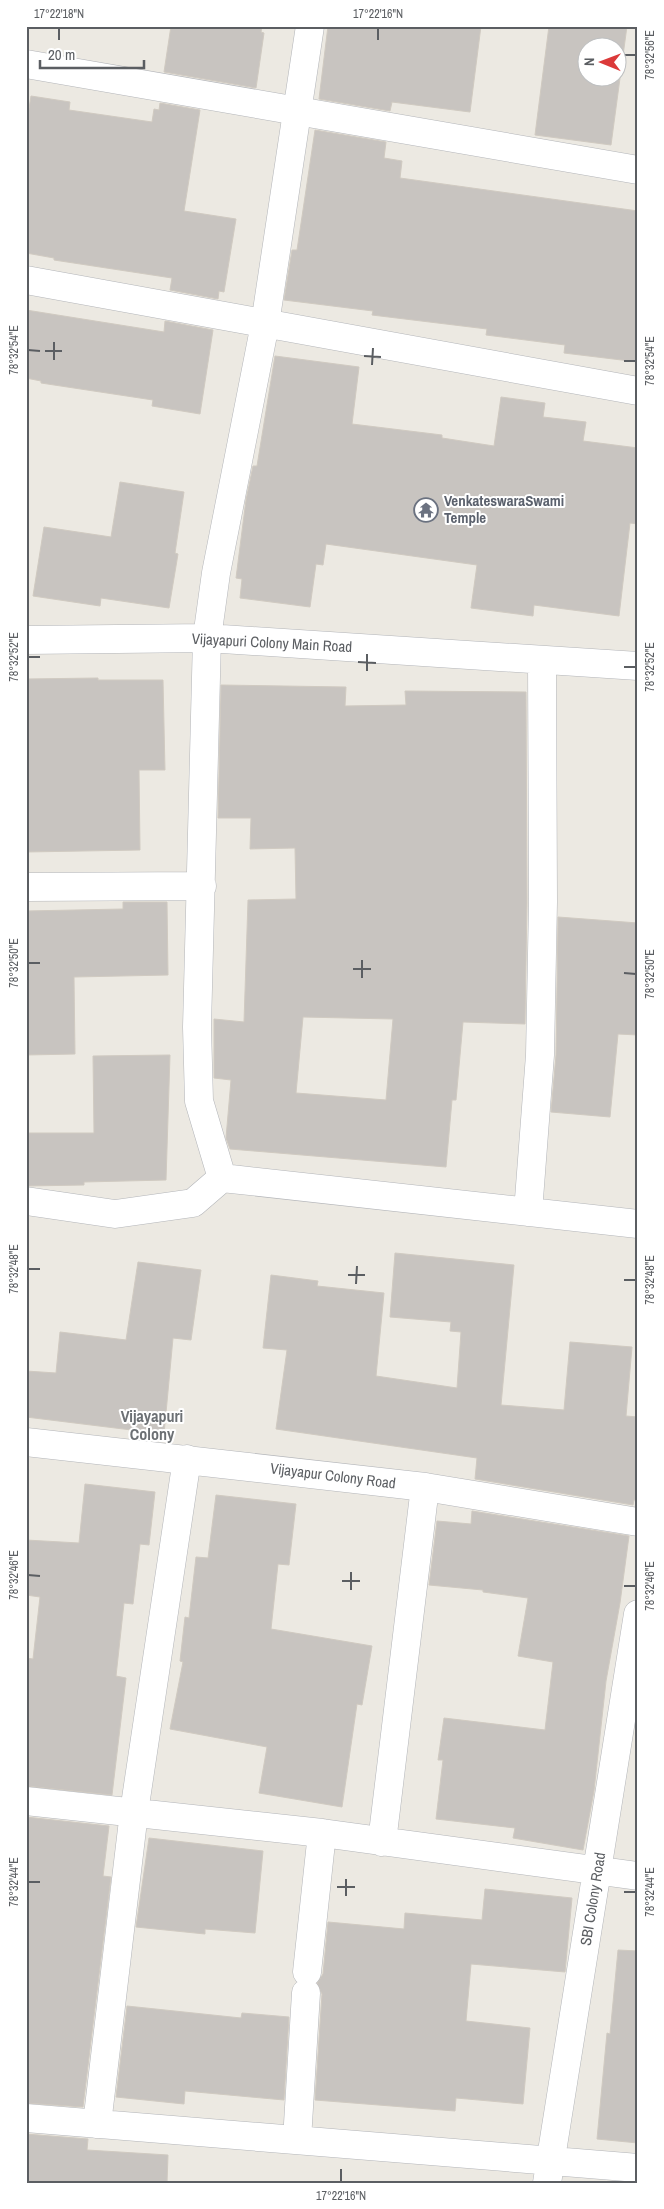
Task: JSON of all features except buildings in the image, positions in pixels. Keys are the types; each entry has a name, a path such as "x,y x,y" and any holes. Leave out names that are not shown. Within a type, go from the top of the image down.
{"street":[{"path":"222,1178 200,1100 197,1027 207,638 216,573 265,324 310,26"},
{"path":"26,64 638,170"},
{"path":"26,280 638,391"},
{"name":"Vijayapuri Colony Main Road","path":"26,640 207,638 638,666"},
{"path":"528,1212 540,1055 543,902 542,660"},
{"path":"26,886 202,886"},
{"path":"26,1201 115,1214 192,1203 222,1178 638,1224"},
{"name":"Vijayapur Colony Road","path":"26,1442 425,1487 638,1522"},
{"path":"97,2124 134,1812 188,1459"},
{"path":"382,1842 425,1487"},
{"name":"SBI Colony Road","path":"548,2171 638,1614"},
{"path":"26,1801 322,1833 598,1869 638,1876"},
{"path":"297,2140 306,1983 322,1833"},
{"path":"26,2118 297,2140 548,2171 638,2168"}],"place":[{"name":"VenkateswaraSwami Temple","path":"426,510"}],"district":[{"name":"Vijayapuri Colony","path":"152,1425"}]}
